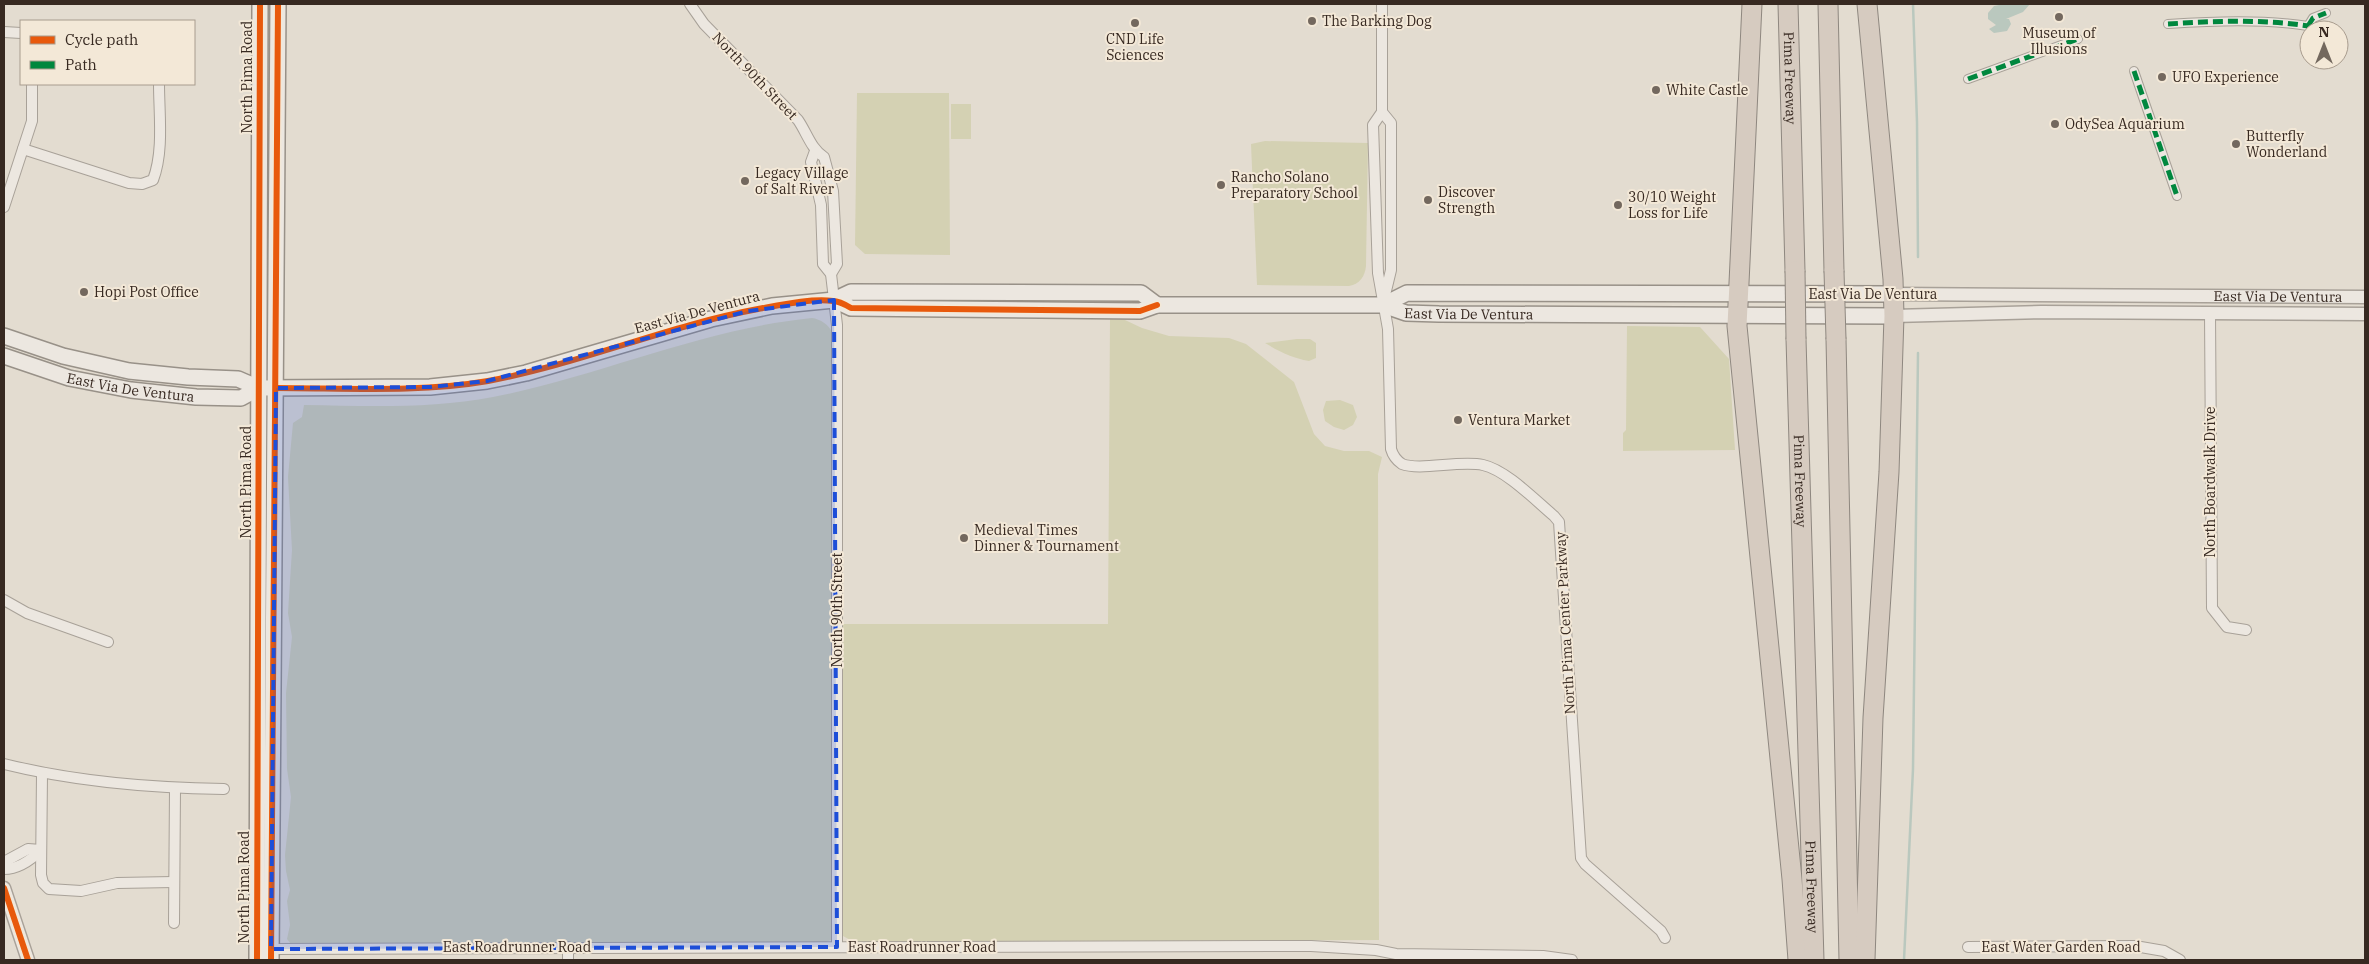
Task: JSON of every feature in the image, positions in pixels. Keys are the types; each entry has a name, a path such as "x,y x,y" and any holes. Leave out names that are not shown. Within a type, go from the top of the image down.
{"highway":[{"path":"1752,4 1737,315 1792,879 1798,960"},
{"name":"Pima Freeway","path":"1788,4 1814,960"},
{"path":"1828,4 1849,960"},
{"path":"1865,960 1872,752 1889,472 1894,316 1894,294 1867,4"}],"main road":[{"name":"North Pima Road","path":"257,960 260,4"},
{"path":"260,22 264,4"},
{"name":"North Pima Road","path":"271,954 278,4"},
{"name":"East Via De Ventura","path":"1383,305 1407,293 1894,294"},
{"name":"East Via De Ventura","path":"4,336 63,356 129,371 188,377 238,379 259,388 430,387 487,381 526,373 711,319 772,306 834,300 851,308 978,310 1140,310 1157,305 1383,305 1406,313 1439,314 1894,316"},
{"name":"East Via De Ventura","path":"4,356 69,378 130,390 196,397 241,398 259,388"}],"street":[{"name":"North 90th Street","path":"690,4 704,24 798,120 807,132 815,151 811,162 821,205 823,264 831,274 837,335 837,947"},
{"name":"North Pima Center Parkway","path":"1382,4 1382,112 1372,125 1378,273 1388,329 1390,443 1394,457 1404,465 1465,463 1483,465 1499,471 1559,522 1581,858 1661,931 1665,938"},
{"path":"2312,20 2326,13"},
{"path":"2168,24 2214,21 2286,22 2299,25"},
{"path":"4,32 20,32"},
{"path":"1968,79 2078,39"},
{"path":"2134,71 2177,196"},
{"path":"4,207 32,121 32,85"},
{"path":"23,149 129,183 142,184 154,180 158,169 159,154 160,85"},
{"name":"North Pima Center Parkway","path":"1382,112 1391,123 1391,270 1383,305"},
{"name":"East Via De Ventura","path":"1894,294 2365,297"},
{"name":"East Via De Ventura","path":"1894,316 2041,312 2365,314"},
{"name":"North Boardwalk Drive","path":"2210,313 2212,608 2227,627 2246,630"},
{"path":"4,600 27,613 108,642"},
{"path":"4,764 42,774 103,783 224,789"},
{"path":"42,774 40,875 43,883 49,889 81,890 117,883 174,882"},
{"path":"174,923 175,788"},
{"path":"4,862 28,849 41,850"},
{"path":"4,869 10,869 31,860 41,850"},
{"path":"4,888 28,960"},
{"name":"East Roadrunner Road","path":"271,954 568,947 1311,946 1376,950 1396,954 1543,956 1572,960"},
{"name":"East Water Garden Road","path":"1968,947 2136,946 2164,951 2180,960"},
{"path":"568,947 568,960"}],"highlighted area":[{"path":"834,300 837,947 271,949 276,388 430,387 487,381 748,311"}],"shaded area":[{"path":"2030,4 2023,12 2006,19 2009,19 2011,24 2007,31 1994,33 1989,29 1996,25 1988,19 1988,13 1994,6"},
{"path":"857,93 949,93 950,255 865,254 855,245"},
{"path":"951,104 971,104 971,139 951,139"},
{"path":"1265,141 1368,143 1366,266 1363,276 1356,283 1349,286 1257,285 1251,144"},
{"path":"812,318 824,323 832,333 831,940 826,942 291,944 287,939 290,925 287,901 290,890 285,855 291,797 287,769 286,693 292,637 288,613 292,550 288,477 293,423 302,417 304,405 423,405 470,401 533,388 731,332"},
{"path":"1110,319 1125,320 1142,328 1169,336 1229,338 1246,344 1294,382 1314,434 1325,446 1344,451 1369,451 1382,457 1378,474 1379,940 854,942 843,936 842,624 1108,624"},
{"path":"1627,326 1700,327 1729,359 1735,450 1623,451 1623,433 1626,430"},
{"path":"1310,339 1316,343 1316,358 1309,361 1297,358 1265,343"},
{"path":"1340,400 1353,405 1357,417 1353,425 1344,430 1334,427 1325,421 1323,410 1326,401"}],"waterway":[{"path":"1913,4 1917,122 1918,257"},
{"path":"1904,960 1913,769 1918,353"}],"marked path":[{"path":"2312,20 2326,13"},
{"path":"2168,24 2220,21 2299,25"},
{"path":"1968,79 2078,39"},
{"path":"2134,71 2177,196"}],"cycle path":[{"path":"257,960 260,4"},
{"path":"271,960 278,4"},
{"path":"276,388 409,388 462,385 488,381 556,365 724,316 806,301 835,301 851,308 1140,311 1157,305"},
{"path":"4,888 28,960"}],"place":[{"name":"Museum of Illusions","path":"2059,17"},
{"name":"The Barking Dog","path":"1312,21"},
{"name":"CND Life Sciences","path":"1135,23"},
{"name":"UFO Experience","path":"2162,77"},
{"name":"White Castle","path":"1656,90"},
{"name":"OdySea Aquarium","path":"2055,124"},
{"name":"Butterfly Wonderland","path":"2236,144"},
{"name":"Legacy Village of Salt River","path":"745,181"},
{"name":"Rancho Solano Preparatory School","path":"1221,185"},
{"name":"Discover Strength","path":"1428,200"},
{"name":"30/10 Weight Loss for Life","path":"1618,205"},
{"name":"Hopi Post Office","path":"84,292"},
{"name":"Ventura Market","path":"1458,420"},
{"name":"Medieval Times Dinner & Tournament","path":"964,538"}]}
